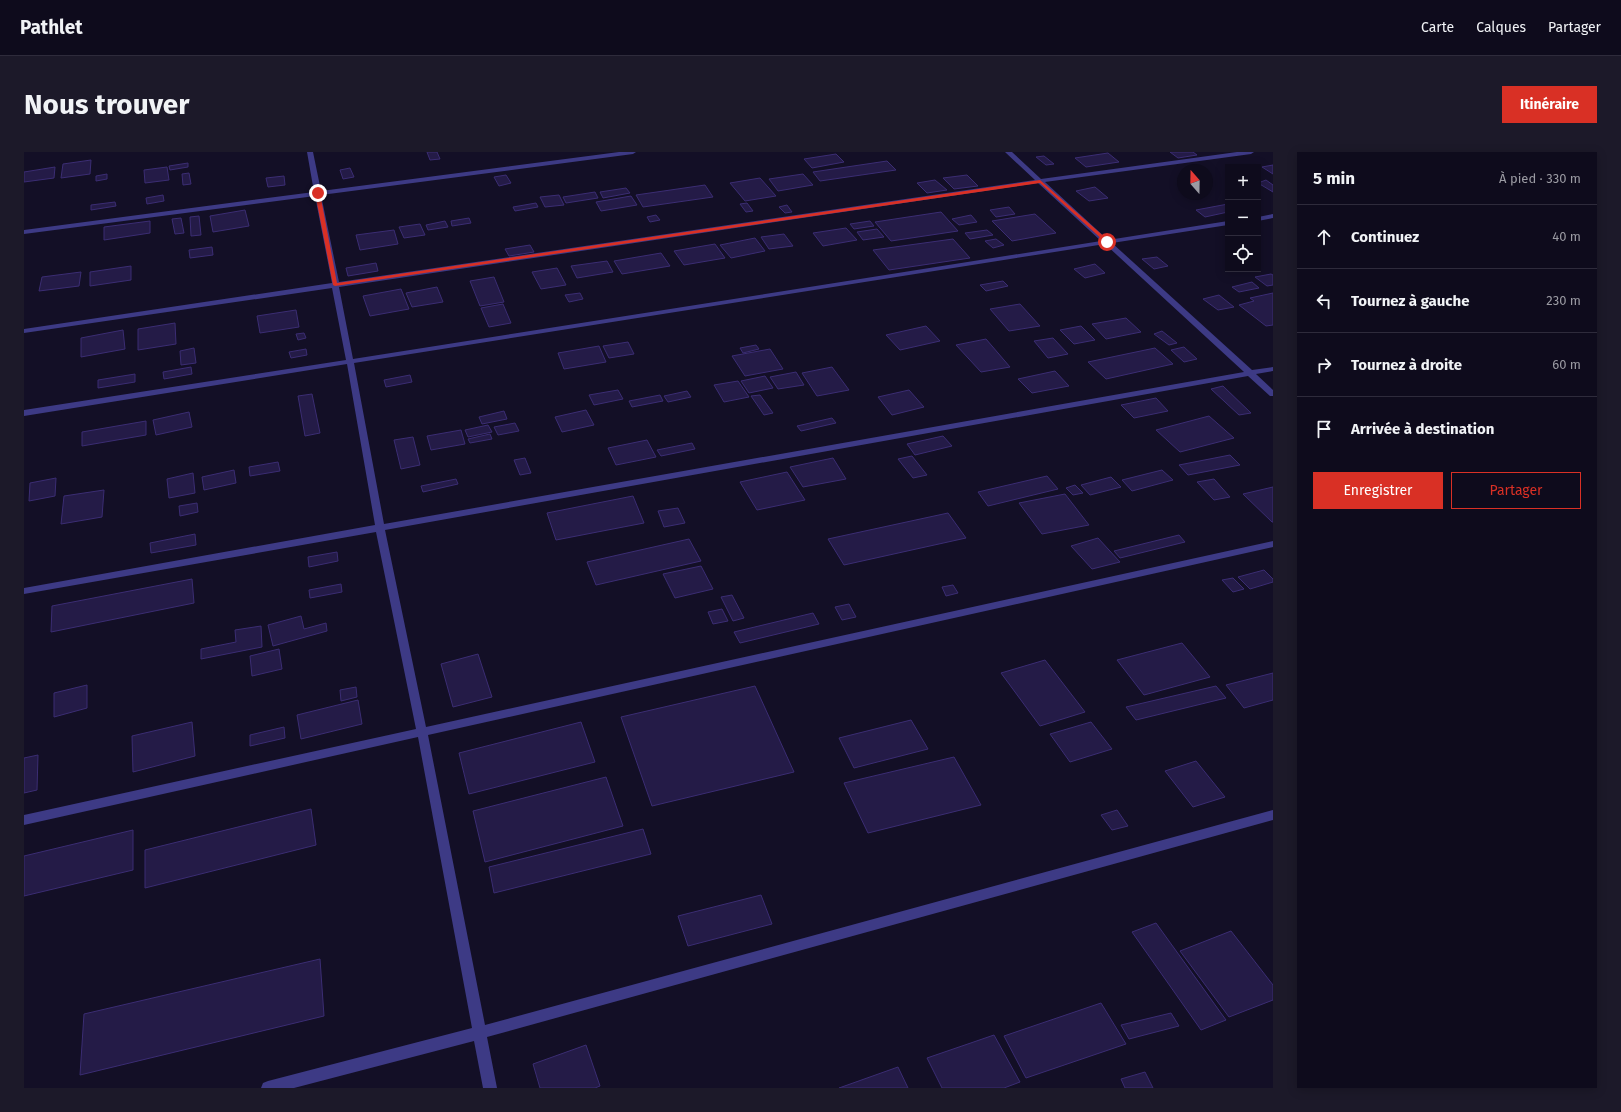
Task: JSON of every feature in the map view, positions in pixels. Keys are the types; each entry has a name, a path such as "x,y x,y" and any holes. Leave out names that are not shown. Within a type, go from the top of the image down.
{"street":[{"path":"310,152 380,527 422,732 490,1088"},
{"path":"24,232 633,152"},
{"path":"1008,152 1273,394"},
{"path":"24,331 1040,181 1251,152"},
{"path":"1261,218 1273,216"},
{"path":"24,413 350,360 1225,223"},
{"path":"24,591 1273,369"},
{"path":"24,820 1273,544"},
{"path":"268,1088 479,1033 1273,814"}],"building":[{"path":"427,152 437,152 440,159 430,160"},
{"path":"1170,152 1193,152 1197,155 1178,158"},
{"path":"1108,153 1119,162 1086,167 1075,158"},
{"path":"836,154 844,162 812,168 804,159"},
{"path":"1044,156 1054,164 1046,165 1036,157"},
{"path":"91,160 90,174 61,178 63,164"},
{"path":"887,161 896,170 820,181 813,172"},
{"path":"188,163 188,167 170,170 169,166"},
{"path":"1273,165 1273,174 1262,167"},
{"path":"55,167 54,178 24,182 24,172"},
{"path":"167,167 169,180 145,183 144,170"},
{"path":"350,168 354,177 343,179 340,170"},
{"path":"189,173 191,184 183,185 182,174"},
{"path":"107,174 107,179 96,181 96,176"},
{"path":"803,174 813,185 778,191 769,179"},
{"path":"506,175 511,183 499,186 494,177"},
{"path":"967,175 978,186 954,189 943,178"},
{"path":"284,176 285,185 268,187 266,178"},
{"path":"760,178 776,196 745,201 730,183"},
{"path":"935,180 947,190 927,193 917,183"},
{"path":"1266,180 1273,185 1273,192 1261,185 1261,182"},
{"path":"705,185 713,197 643,207 636,195"},
{"path":"1095,187 1108,198 1089,201 1076,191"},
{"path":"626,188 630,193 603,198 600,192"},
{"path":"595,192 598,198 566,203 563,197"},
{"path":"163,195 164,201 147,204 146,198"},
{"path":"559,195 564,205 545,207 540,197"},
{"path":"631,196 637,205 601,211 596,202"},
{"path":"115,202 116,206 91,210 91,205"},
{"path":"536,203 538,207 515,211 513,207"},
{"path":"747,203 753,211 746,212 740,204"},
{"path":"787,205 792,212 785,213 779,207"},
{"path":"1225,205 1225,213 1205,217 1196,210"},
{"path":"1009,207 1015,214 996,217 990,210"},
{"path":"245,210 249,226 213,232 210,216"},
{"path":"941,212 958,231 891,241 875,222"},
{"path":"1035,214 1056,233 1012,241 992,221"},
{"path":"656,215 660,220 650,222 647,217"},
{"path":"971,215 977,222 959,225 952,219"},
{"path":"199,216 201,235 191,236 190,217"},
{"path":"181,218 184,233 175,234 172,219"},
{"path":"469,218 471,223 452,226 451,221"},
{"path":"150,221 150,233 104,240 104,227"},
{"path":"445,221 448,227 428,230 426,225"},
{"path":"870,221 874,226 854,229 850,224"},
{"path":"420,224 425,235 404,238 399,227"},
{"path":"846,228 857,240 823,246 813,233"},
{"path":"877,229 884,237 863,240 857,232"},
{"path":"394,230 398,244 360,250 356,235"},
{"path":"987,230 993,235 970,239 965,233"},
{"path":"784,234 793,246 769,249 761,237"},
{"path":"755,238 765,251 731,258 720,245"},
{"path":"953,239 970,258 889,270 873,250"},
{"path":"996,239 1004,245 993,248 985,241"},
{"path":"715,244 725,258 684,265 674,251"},
{"path":"530,245 534,252 509,256 505,249"},
{"path":"212,247 213,255 190,258 189,250"},
{"path":"661,253 670,266 622,274 614,261"},
{"path":"1157,257 1168,266 1154,269 1142,259"},
{"path":"607,261 613,272 577,278 571,266"},
{"path":"376,263 378,271 348,276 346,268"},
{"path":"1095,264 1105,273 1085,278 1074,269"},
{"path":"131,266 131,280 90,286 90,272"},
{"path":"557,268 566,285 541,289 532,272"},
{"path":"81,272 79,286 39,291 42,277"},
{"path":"1271,274 1273,275 1273,285 1267,286 1255,277"},
{"path":"494,277 504,302 480,306 470,281"},
{"path":"1003,281 1008,286 986,291 980,285"},
{"path":"1252,282 1259,288 1239,292 1232,287"},
{"path":"437,287 443,302 412,307 406,293"},
{"path":"401,289 409,309 370,316 363,296"},
{"path":"580,293 583,299 569,302 565,295"},
{"path":"1273,293 1273,325 1266,326 1239,305 1254,301 1250,298"},
{"path":"1219,295 1234,307 1218,310 1203,299"},
{"path":"503,304 511,323 489,327 481,308"},
{"path":"1020,304 1040,326 1009,331 990,309"},
{"path":"296,310 299,327 260,333 257,316"},
{"path":"1126,318 1141,332 1106,339 1092,324"},
{"path":"175,323 176,344 138,350 138,329"},
{"path":"926,326 940,341 900,350 886,335"},
{"path":"1081,326 1095,340 1074,344 1060,330"},
{"path":"123,330 125,349 81,357 81,338"},
{"path":"1162,331 1177,343 1169,345 1154,334"},
{"path":"304,333 306,338 298,340 296,334"},
{"path":"1053,338 1068,354 1048,358 1034,341"},
{"path":"986,339 1010,367 981,372 956,345"},
{"path":"628,342 634,354 609,358 603,346"},
{"path":"756,345 759,349 743,353 740,348"},
{"path":"599,346 606,362 564,369 558,353"},
{"path":"1184,347 1197,359 1184,362 1171,350"},
{"path":"194,348 196,363 181,365 180,351"},
{"path":"1155,348 1173,364 1106,379 1088,362"},
{"path":"306,349 307,355 291,358 289,352"},
{"path":"770,349 783,369 745,376 732,356"},
{"path":"191,367 192,374 164,379 163,372"},
{"path":"832,367 849,390 817,396 802,373"},
{"path":"1055,371 1069,386 1032,393 1018,379"},
{"path":"796,372 804,385 778,389 770,377"},
{"path":"135,374 135,382 98,388 98,380"},
{"path":"410,375 412,382 386,387 384,380"},
{"path":"765,376 773,388 749,393 741,381"},
{"path":"738,381 749,397 724,402 714,385"},
{"path":"1223,386 1251,413 1239,415 1211,389"},
{"path":"618,390 623,399 594,405 589,395"},
{"path":"909,390 924,407 892,415 878,397"},
{"path":"687,391 691,397 668,402 664,396"},
{"path":"312,394 320,433 305,436 298,396"},
{"path":"660,395 663,401 632,407 629,401"},
{"path":"760,395 773,413 764,415 751,396"},
{"path":"1156,398 1168,411 1134,418 1121,405"},
{"path":"586,410 594,425 562,432 555,417"},
{"path":"504,411 507,419 482,424 479,417"},
{"path":"189,412 192,427 156,435 153,420"},
{"path":"1209,416 1234,438 1180,452 1156,430"},
{"path":"832,418 836,423 801,431 797,426"},
{"path":"146,421 146,435 82,446 82,432"},
{"path":"515,423 519,431 498,435 494,427"},
{"path":"488,425 492,432 468,437 465,430"},
{"path":"461,430 465,444 431,450 427,436"},
{"path":"490,434 492,439 470,443 468,439"},
{"path":"943,436 952,446 915,455 907,444"},
{"path":"413,437 420,465 401,469 394,440"},
{"path":"647,440 656,457 616,465 608,448"},
{"path":"692,443 695,449 661,456 657,450"},
{"path":"1230,455 1240,465 1188,475 1179,465"},
{"path":"912,456 927,475 913,478 898,459"},
{"path":"525,458 531,473 520,475 514,460"},
{"path":"833,458 846,479 803,487 790,467"},
{"path":"278,462 280,471 250,476 249,467"},
{"path":"234,470 236,483 204,490 202,477"},
{"path":"1162,470 1173,480 1132,491 1122,480"},
{"path":"787,472 805,500 757,510 740,482"},
{"path":"193,473 195,493 169,498 167,479"},
{"path":"1047,476 1058,489 988,506 978,492"},
{"path":"1111,477 1121,487 1090,495 1081,485"},
{"path":"56,478 55,496 29,501 30,483"},
{"path":"456,479 458,484 423,492 421,486"},
{"path":"1214,479 1230,497 1214,500 1197,482"},
{"path":"1075,485 1083,493 1073,495 1066,488"},
{"path":"1273,487 1273,522 1272,522 1243,494"},
{"path":"104,490 102,517 61,524 64,496"},
{"path":"1065,494 1089,525 1042,534 1019,503"},
{"path":"633,496 644,523 556,540 547,513"},
{"path":"197,503 198,512 180,516 179,506"},
{"path":"678,508 685,523 664,527 658,511"},
{"path":"948,513 966,538 844,565 828,539"},
{"path":"195,534 196,545 151,553 150,543"},
{"path":"1179,535 1185,542 1120,558 1114,551"},
{"path":"1098,538 1120,562 1092,569 1071,546"},
{"path":"689,539 701,561 596,585 587,562"},
{"path":"337,552 338,561 309,567 308,557"},
{"path":"701,566 713,589 675,598 663,574"},
{"path":"1264,570 1273,579 1273,582 1250,589 1238,577"},
{"path":"1233,578 1244,589 1233,592 1222,580"},
{"path":"192,579 194,603 51,632 52,606"},
{"path":"341,584 342,592 310,598 309,590"},
{"path":"953,585 958,593 946,596 942,587"},
{"path":"732,595 744,618 733,621 721,597"},
{"path":"849,604 856,617 842,620 835,607"},
{"path":"722,609 728,621 713,624 708,612"},
{"path":"813,613 819,624 740,643 734,632"},
{"path":"301,616 304,629 326,623 327,631 273,646 268,625"},
{"path":"261,626 262,647 201,659 201,649 236,642 235,630"},
{"path":"1182,643 1210,677 1144,695 1117,660"},
{"path":"279,649 282,669 252,676 250,656"},
{"path":"478,654 492,697 453,707 441,664"},
{"path":"1045,660 1085,712 1040,726 1001,673"},
{"path":"1273,673 1273,700 1244,708 1226,685"},
{"path":"87,685 87,708 54,717 54,693"},
{"path":"755,686 794,772 652,806 621,717"},
{"path":"1216,686 1226,698 1136,720 1126,707"},
{"path":"356,687 357,697 341,701 340,690"},
{"path":"358,700 362,724 301,739 297,715"},
{"path":"911,720 928,749 854,768 839,738"},
{"path":"192,722 195,756 133,772 132,736"},
{"path":"581,722 595,762 469,794 459,753"},
{"path":"1091,722 1112,749 1070,762 1050,734"},
{"path":"284,727 285,738 250,746 250,735"},
{"path":"38,755 37,790 24,793 24,758"},
{"path":"954,757 981,805 868,833 844,783"},
{"path":"1196,761 1225,797 1193,807 1165,771"},
{"path":"606,777 623,826 485,862 473,811"},
{"path":"311,809 316,845 145,888 145,850"},
{"path":"1117,810 1128,826 1112,830 1101,815"},
{"path":"643,829 651,854 494,893 489,867"},
{"path":"133,830 133,870 24,896 24,856"},
{"path":"761,895 772,924 688,946 678,916"},
{"path":"1156,923 1226,1020 1201,1030 1132,932"},
{"path":"1231,931 1273,985 1273,1000 1229,1017 1180,951"},
{"path":"320,959 324,1016 80,1075 84,1014"},
{"path":"1101,1003 1126,1044 1026,1078 1004,1036"},
{"path":"1171,1013 1179,1026 1129,1039 1121,1025"},
{"path":"994,1035 1020,1082 1004,1088 942,1088 927,1058"},
{"path":"586,1045 600,1086 595,1088 540,1088 533,1064"},
{"path":"898,1067 908,1088 839,1088"},
{"path":"1145,1072 1153,1088 1125,1088 1121,1079"}],"route":[{"path":"318,193 335,285 1040,181 1107,242"}]}
